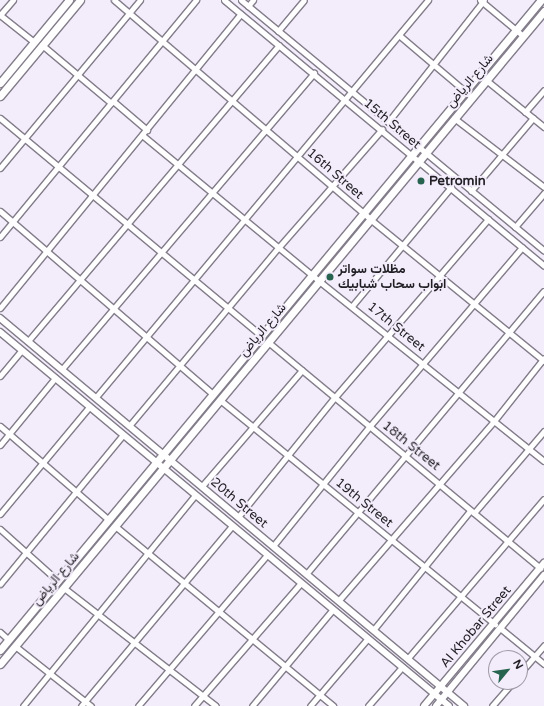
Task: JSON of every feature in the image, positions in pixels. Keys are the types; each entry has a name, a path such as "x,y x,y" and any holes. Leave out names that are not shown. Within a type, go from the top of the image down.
{"main road":[{"path":"0,83 69,0"},
{"path":"0,96 80,0"},
{"name":"شارع الرياض","path":"423,151 453,107 541,0"},
{"name":"شارع الرياض","path":"0,650 364,214 454,118 543,13"},
{"name":"شارع الرياض","path":"0,664 370,219 416,158"}],"street":[{"path":"13,0 0,15 34,42"},
{"name":"16th Street","path":"114,0 299,156 364,214 403,244 543,360"},
{"path":"0,168 140,0"},
{"path":"0,237 196,0"},
{"name":"15th Street","path":"224,0 382,129 544,266"},
{"name":"15th Street","path":"241,0 544,251"},
{"path":"248,6 253,0"},
{"path":"278,31 304,0"},
{"path":"96,398 353,93 428,0"},
{"path":"388,122 482,1 523,36"},
{"path":"0,308 241,14"},
{"path":"400,36 434,63 472,97"},
{"path":"28,341 279,45"},
{"path":"42,46 147,130"},
{"path":"62,369 160,251 314,73"},
{"path":"486,80 544,127"},
{"path":"525,112 544,90"},
{"path":"0,118 57,167 262,336"},
{"path":"454,118 544,187"},
{"path":"471,191 533,118"},
{"path":"129,426 181,366 278,248 334,186 382,129"},
{"name":"17th Street","path":"142,135 278,248 313,274 319,281 544,461"},
{"path":"352,306 451,187"},
{"path":"515,227 544,194"},
{"path":"0,211 213,394"},
{"path":"238,517 335,397 488,219"},
{"path":"273,546 369,427 522,247"},
{"path":"307,574 403,456 544,291"},
{"name":"20th Street","path":"0,318 374,629 464,706"},
{"name":"20th Street","path":"0,332 449,706"},
{"name":"18th Street","path":"268,342 335,397 403,456 439,483 508,541 542,565"},
{"path":"0,376 22,350"},
{"path":"339,600 393,541 439,483 494,421 543,360"},
{"path":"202,486 302,370"},
{"path":"0,445 55,378"},
{"name":"19th Street","path":"220,400 544,664"},
{"path":"0,514 89,407"},
{"path":"0,426 10,433 109,520"},
{"path":"374,629 472,512 530,449 544,431"},
{"path":"0,584 123,435"},
{"path":"23,706 149,554 195,495"},
{"path":"408,658 544,499"},
{"path":"115,526 334,706"},
{"path":"81,706 232,526"},
{"path":"0,530 58,581"},
{"path":"138,706 218,610 267,555"},
{"name":"Al Khobar Street","path":"436,706 542,565"},
{"name":"Al Khobar Street","path":"424,706 440,686 544,575"},
{"path":"194,706 301,583"},
{"path":"64,588 135,641 216,706"},
{"path":"252,706 333,609"},
{"path":"0,632 9,640"},
{"path":"310,706 368,638"},
{"path":"528,663 544,645"},
{"path":"15,646 91,706"},
{"path":"368,706 402,667"},
{"path":"492,706 506,690"}],"place":[{"name":"Petromin","path":"421,181"},
{"name":"مظلات سواتر ابواب سحاب شبابيك","path":"330,277"}]}
